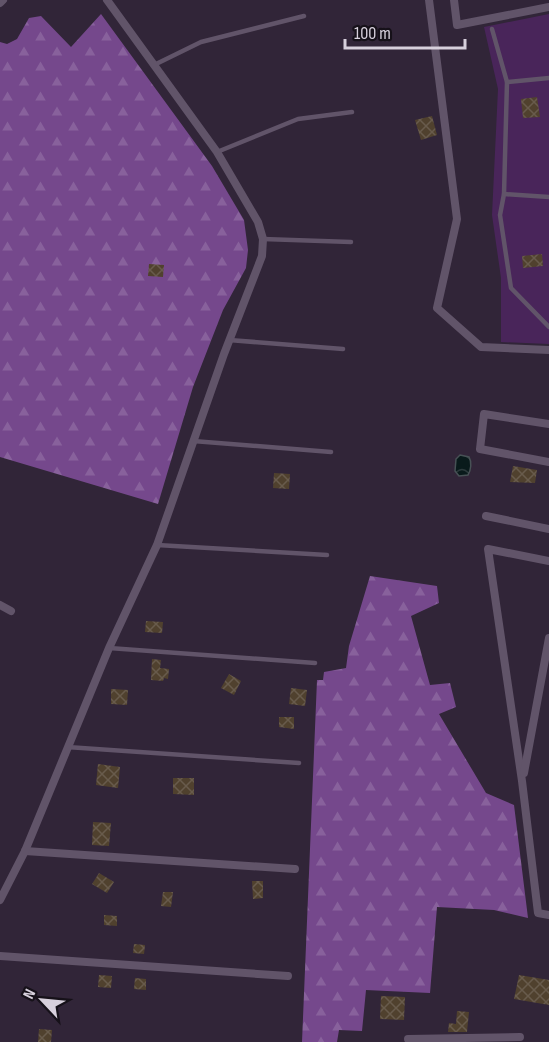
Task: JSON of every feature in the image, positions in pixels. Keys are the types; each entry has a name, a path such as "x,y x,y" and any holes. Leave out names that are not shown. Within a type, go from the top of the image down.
{"street":[{"path":"0,3 3,0"},
{"path":"0,900 25,851 108,648 158,544 193,441 262,256 263,239 258,222 217,152 107,0"},
{"path":"429,0 457,219 437,308 481,347 549,350"},
{"path":"454,0 458,25 549,7"},
{"path":"549,424 484,414 480,449 549,462"},
{"path":"486,516 549,528"},
{"path":"549,561 488,549 522,782 538,913 549,915"},
{"path":"0,605 11,610"},
{"path":"522,782 549,638"},
{"path":"25,851 295,869"},
{"path":"0,956 288,976"},
{"path":"408,1039 474,1040 520,1037"}],"lane":[{"path":"154,65 201,42 304,16"},
{"path":"492,29 507,82 504,194 500,216 511,288 549,327"},
{"path":"507,82 549,78"},
{"path":"217,152 298,119 352,112"},
{"path":"504,194 549,197"},
{"path":"263,239 351,242"},
{"path":"230,340 343,349"},
{"path":"193,441 331,452"},
{"path":"158,544 327,555"},
{"path":"108,648 315,663"},
{"path":"67,747 299,763"}],"green space":[{"path":"101,14 212,166 244,220 248,250 246,268 223,310 193,387 158,504 0,457 0,42 7,44 17,39 29,18 41,16 71,47"},
{"path":"370,576 437,586 439,603 411,616 430,685 450,683 456,707 439,714 486,793 514,805 528,918 494,910 437,907 430,993 366,990 362,1031 339,1030 337,1042 302,1042 317,680 323,680 324,672 346,668 349,646"}],"shaded area":[{"path":"549,14 549,344 501,342 501,278 492,215 498,89 484,27"}],"water":[{"path":"460,455 470,459 471,466 468,475 459,476 455,471 456,459"}],"building":[{"path":"537,97 540,117 523,118 521,99"},
{"path":"432,116 437,135 421,140 415,120"},
{"path":"542,254 543,266 523,268 522,256"},
{"path":"149,264 164,265 163,277 148,276"},
{"path":"513,466 537,470 535,483 510,482"},
{"path":"274,473 290,474 289,489 273,488"},
{"path":"146,621 163,622 162,633 145,632"},
{"path":"152,659 161,660 160,668 169,669 168,679 151,680"},
{"path":"229,674 241,681 234,695 221,688"},
{"path":"291,688 307,690 305,706 289,704"},
{"path":"111,689 128,690 127,705 111,704"},
{"path":"279,717 294,717 294,729 279,727"},
{"path":"98,764 120,767 118,788 96,785"},
{"path":"173,778 194,778 194,795 173,794"},
{"path":"93,822 111,823 109,846 92,845"},
{"path":"99,873 114,882 107,893 92,884"},
{"path":"252,881 263,881 263,898 253,899"},
{"path":"163,892 173,892 171,907 161,906"},
{"path":"104,915 117,916 117,926 104,925"},
{"path":"134,944 145,945 144,954 133,953"},
{"path":"99,975 112,976 111,988 98,987"},
{"path":"519,975 549,980 549,1005 514,999"},
{"path":"135,978 146,979 146,990 134,989"},
{"path":"381,996 405,997 404,1020 380,1019"},
{"path":"457,1011 469,1012 467,1032 448,1032 449,1023 456,1024"},
{"path":"39,1029 52,1030 51,1042 38,1042"}]}
